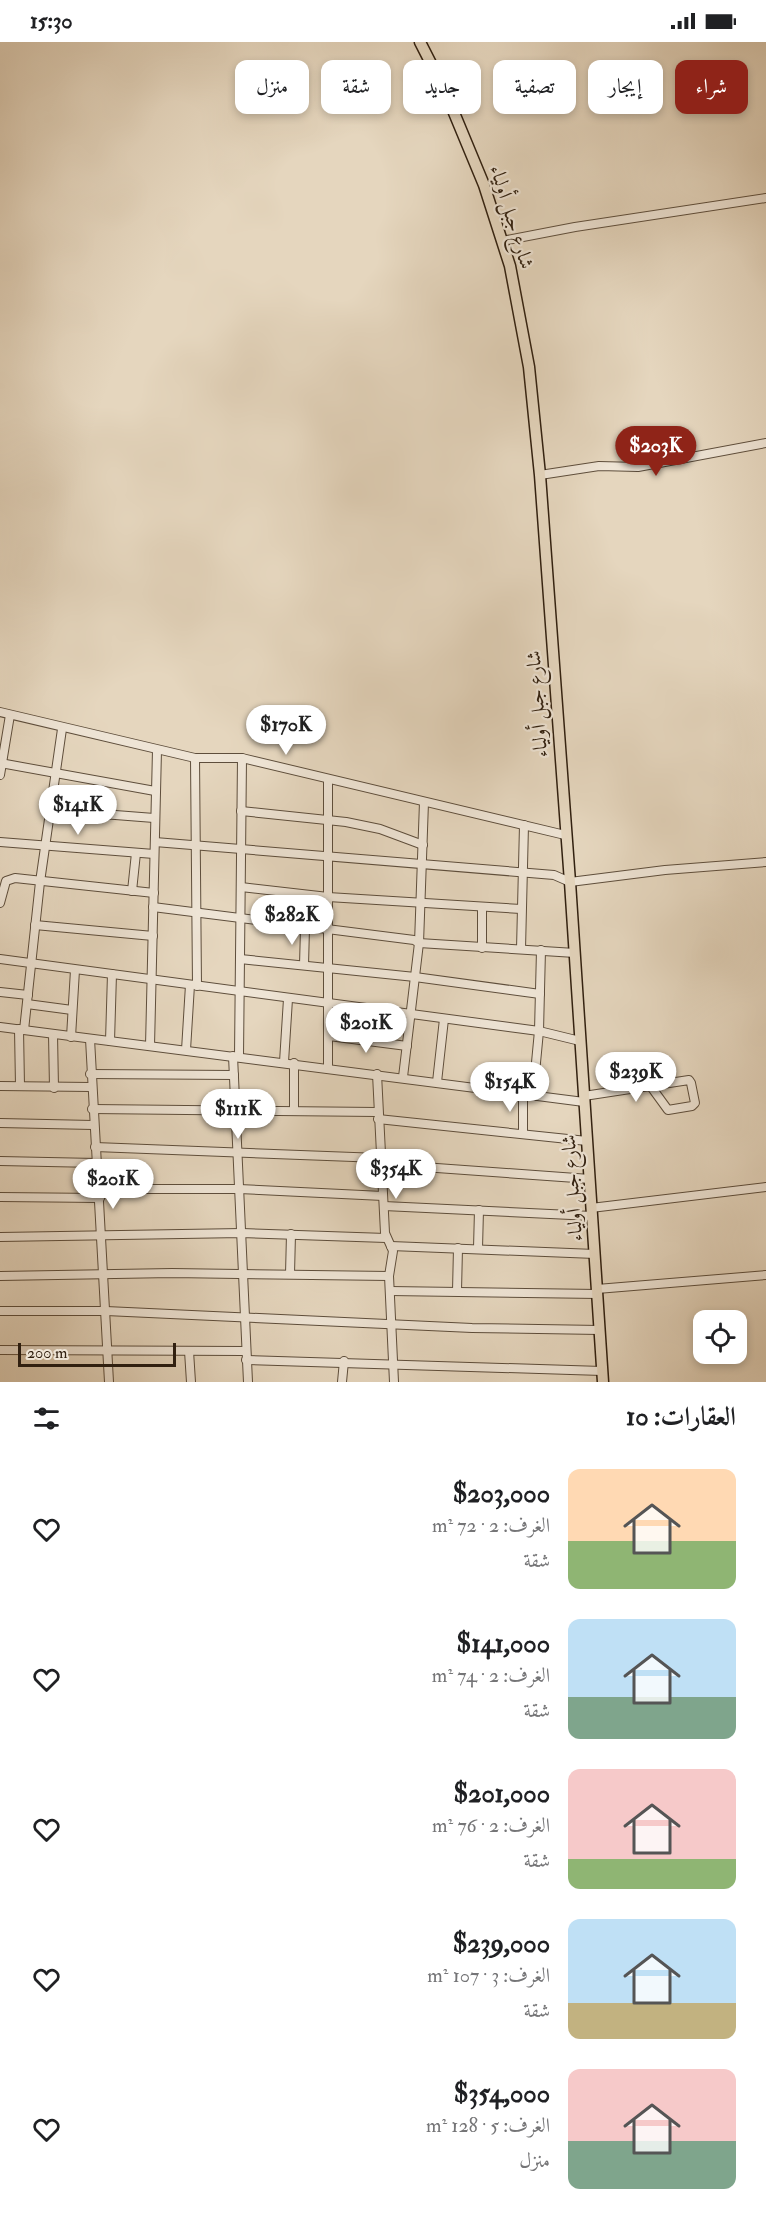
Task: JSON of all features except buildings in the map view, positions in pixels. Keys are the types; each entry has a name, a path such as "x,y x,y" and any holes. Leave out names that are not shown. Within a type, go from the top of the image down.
{"highway":[{"name":"شارع جبل أولياء","path":"420,42 466,136 502,241 525,339 540,475 603,1376"}],"street":[{"path":"502,241 766,198"},
{"path":"540,475 599,466 638,468 766,443"},
{"path":"0,712 62,729 195,758 242,758 565,836"},
{"path":"0,775 10,715"},
{"path":"20,1086 21,1030 28,1000 40,882 62,729"},
{"path":"150,1046 157,750"},
{"path":"186,1050 193,986 196,912 195,758"},
{"path":"242,758 241,992 234,1075 248,1382"},
{"path":"1,763 56,771 155,791"},
{"path":"328,780 330,821 328,1068"},
{"path":"403,1077 419,943 424,802"},
{"path":"51,810 154,818"},
{"path":"241,811 380,829 423,845"},
{"path":"521,949 524,825"},
{"path":"0,842 154,854"},
{"path":"155,842 195,843 329,858 554,875 570,882 665,870 766,862"},
{"path":"132,891 136,853"},
{"path":"0,903 6,880 15,878 154,892"},
{"path":"241,887 328,897 521,909"},
{"path":"153,907 241,920 414,940 419,943 574,954"},
{"path":"482,948 483,907"},
{"path":"35,925 153,936"},
{"path":"304,965 305,928"},
{"path":"533,1094 539,1031 541,950"},
{"path":"0,959 539,1031 580,1041"},
{"path":"240,959 415,977 540,994"},
{"path":"71,1037 75,970"},
{"path":"110,1041 112,974"},
{"path":"0,992 72,1010"},
{"path":"284,1062 288,999"},
{"path":"437,1082 444,1019"},
{"path":"0,1028 584,1099 688,1080 692,1083 695,1103 692,1106 668,1110 652,1088"},
{"path":"53,1034 54,1088"},
{"path":"329,1036 407,1046"},
{"path":"90,1039 93,1125 105,1274 109,1382"},
{"path":"294,1063 294,1111"},
{"path":"90,1074 234,1075"},
{"path":"377,1074 386,1238 393,1251 389,1276 394,1382"},
{"path":"0,1086 91,1087"},
{"path":"523,1093 523,1133"},
{"path":"92,1109 235,1109 378,1116 587,1141"},
{"path":"0,1123 93,1125"},
{"path":"95,1147 381,1161 590,1179"},
{"path":"0,1161 96,1163"},
{"path":"384,1206 592,1212 766,1187"},
{"path":"0,1197 239,1189 383,1196"},
{"path":"478,1248 479,1210"},
{"path":"0,1237 242,1233 386,1238"},
{"path":"290,1274 291,1234"},
{"path":"391,1246 595,1254"},
{"path":"457,1291 458,1248"},
{"path":"0,1276 290,1274 389,1276"},
{"path":"390,1291 597,1292 766,1275"},
{"path":"0,1311 106,1311 557,1331 600,1330"},
{"path":"0,1350 189,1351 603,1376"},
{"path":"189,1351 190,1382"},
{"path":"342,1382 344,1361"}]}
